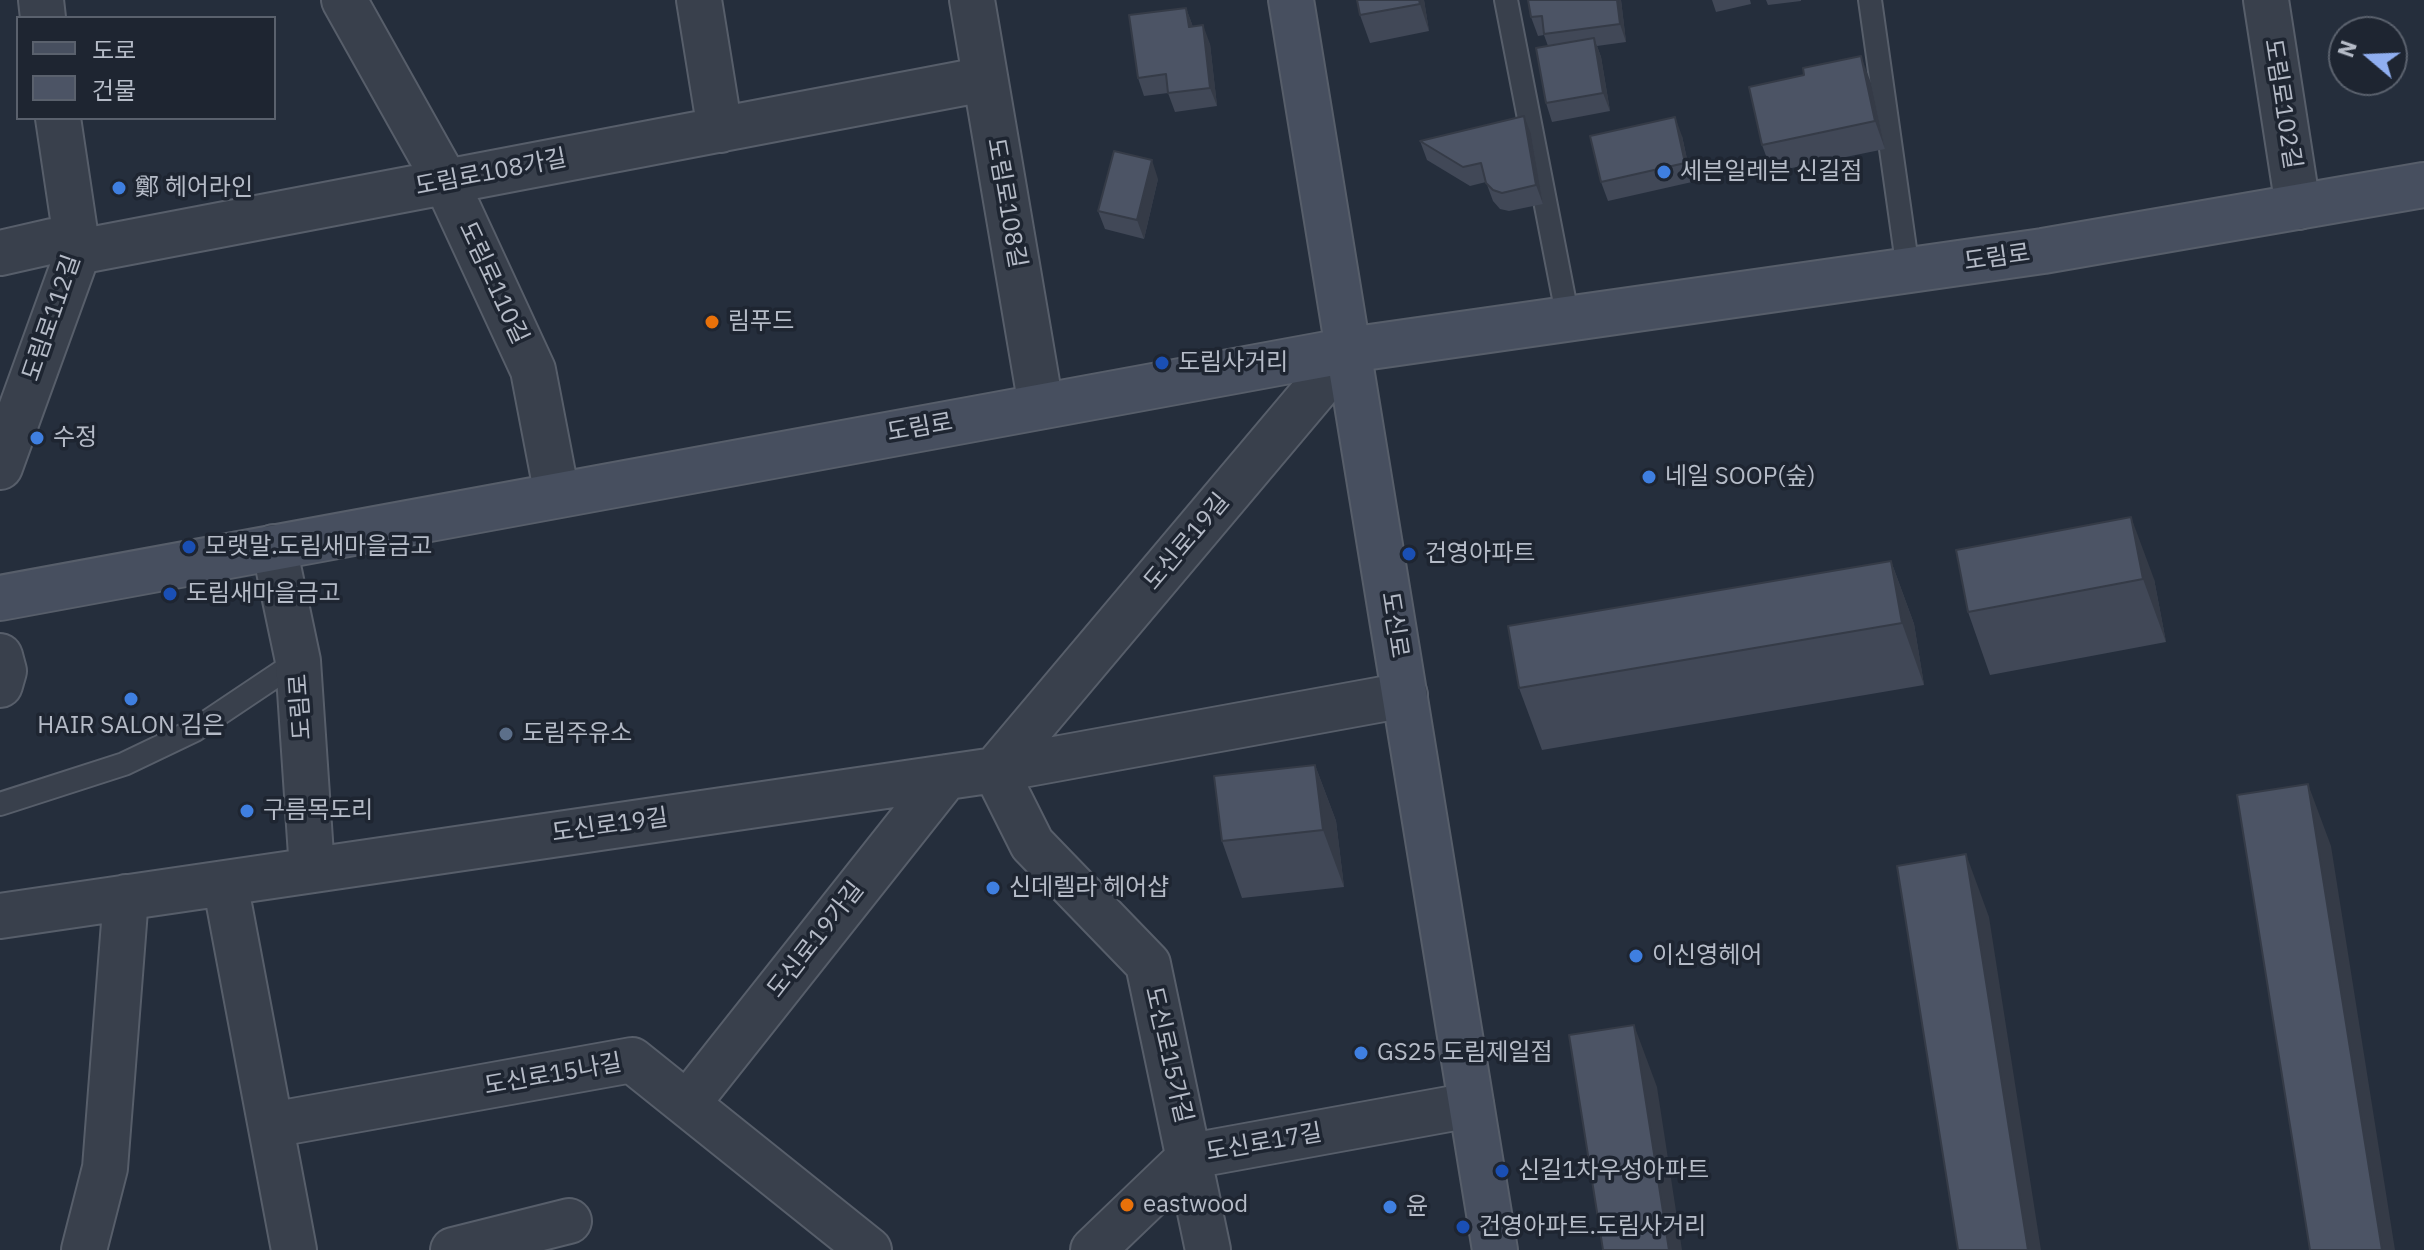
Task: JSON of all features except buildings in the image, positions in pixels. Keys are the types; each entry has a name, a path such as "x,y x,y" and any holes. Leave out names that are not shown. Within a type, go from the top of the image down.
{"main road":[{"name":"도신로","path":"1291,0 1495,1250"},
{"name":"도림로","path":"0,598 1349,350 2043,251 2424,185"}],"street":[{"name":"도림로110길","path":"344,0 446,182 533,370 557,495"},
{"path":"699,0 720,130"},
{"name":"도림로108길","path":"972,0 1041,406"},
{"name":"도림로102길","path":"2266,0 2298,207"},
{"name":"도림로108가길","path":"0,253 53,241 78,252 985,79"},
{"name":"도림로112길","path":"0,467 78,252 58,120"},
{"name":"도신로19길","path":"995,770 1349,350"},
{"name":"도림로","path":"274,547 298,661 312,870"},
{"path":"0,656 4,671 0,685"},
{"name":"도신로19길","path":"0,916 995,770 1405,695"},
{"name":"도신로15가길","path":"995,770 1032,844 1148,964 1191,1156 1208,1250"},
{"name":"도신로19가길","path":"687,1104 946,777"},
{"path":"225,883 294,1250"},
{"path":"84,1250 105,1168 126,897"},
{"name":"도신로15나길","path":"271,1125 632,1060 869,1250"},
{"name":"도신로17길","path":"1093,1250 1191,1156 1471,1105"},
{"path":"453,1250 569,1221"}],"lane":[{"path":"1506,0 1568,319"},
{"path":"1870,0 1908,270"},
{"path":"0,804 124,764 181,737 298,661"}],"place":[{"name":"세븐일레븐 신길점","path":"1664,172"},
{"name":"鄭 헤어라인","path":"119,188"},
{"name":"림푸드","path":"712,322"},
{"name":"도림사거리","path":"1162,363"},
{"name":"수정","path":"37,438"},
{"name":"네일 SOOP(숲)","path":"1649,477"},
{"name":"모랫말.도림새마을금고","path":"189,547"},
{"name":"건영아파트","path":"1409,554"},
{"name":"도림새마을금고","path":"170,594"},
{"name":"HAIR SALON 김은","path":"131,699"},
{"name":"도림주유소","path":"506,734"},
{"name":"구름목도리","path":"247,811"},
{"name":"신데렐라 헤어샵","path":"993,888"},
{"name":"이신영헤어","path":"1636,956"},
{"name":"GS25 도림제일점","path":"1361,1053"},
{"name":"신길1차우성아파트","path":"1502,1171"},
{"name":"eastwood","path":"1127,1205"},
{"name":"윤","path":"1390,1207"},
{"name":"건영아파트.도림사거리","path":"1463,1227"}]}
